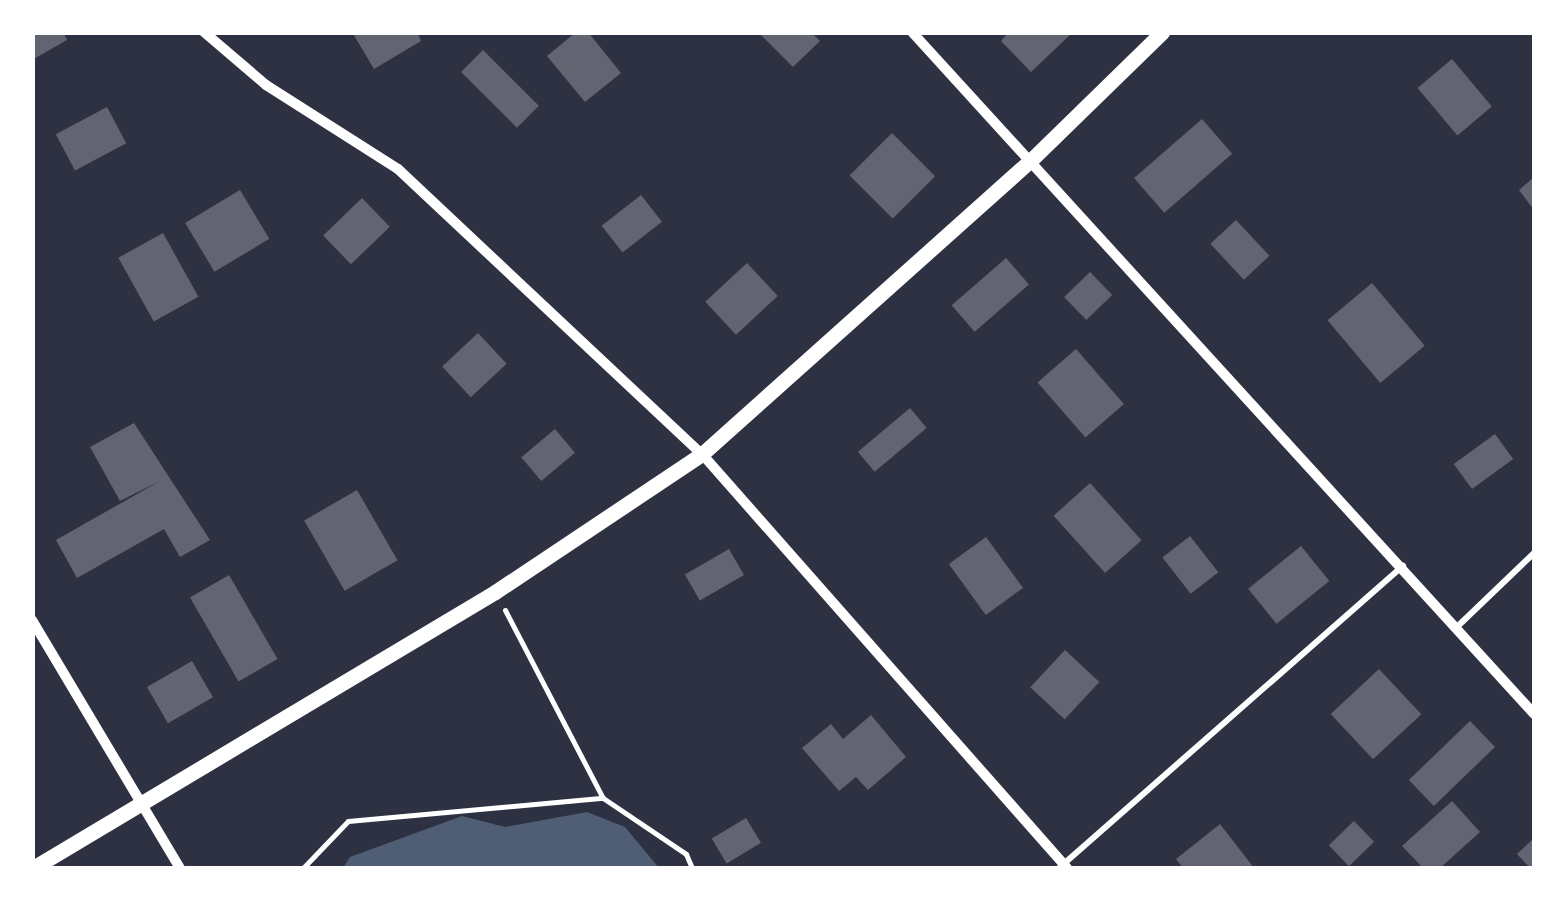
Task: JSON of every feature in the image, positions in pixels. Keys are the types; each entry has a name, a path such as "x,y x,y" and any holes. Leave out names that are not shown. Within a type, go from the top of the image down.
{"street":[{"path":"204,32 266,85 398,169 702,454 1064,867"},
{"path":"912,32 1459,625 1534,714"},
{"path":"34,868 495,592 702,454 1030,161 1162,32"},
{"path":"32,620 180,868"}],"lane":[{"path":"1459,625 1534,553"},
{"path":"1064,867 1404,566"}],"path":[{"path":"495,592 604,798 686,854 692,868"},
{"path":"303,868 348,822 604,798"}],"water":[{"path":"587,812 625,827 659,868 343,868 350,857 462,816 505,827"}],"building":[{"path":"32,32 63,32 67,40 32,60"},
{"path":"352,32 417,32 421,41 374,69"},
{"path":"576,32 588,32 621,73 585,102 547,56"},
{"path":"758,32 811,32 820,41 793,67"},
{"path":"1009,32 1073,32 1031,72 1001,41"},
{"path":"483,50 539,106 517,128 461,72"},
{"path":"1452,59 1492,106 1457,135 1418,88"},
{"path":"107,107 126,143 75,170 56,134"},
{"path":"1202,119 1232,154 1164,213 1134,178"},
{"path":"892,133 935,176 893,219 850,175"},
{"path":"1534,177 1534,210 1519,190"},
{"path":"240,190 269,239 214,272 185,223"},
{"path":"641,195 662,222 623,253 602,226"},
{"path":"362,198 390,227 351,264 323,236"},
{"path":"1236,220 1269,256 1244,280 1210,244"},
{"path":"163,233 198,297 154,322 118,258"},
{"path":"1006,258 1029,284 975,332 952,305"},
{"path":"747,263 778,296 736,335 705,302"},
{"path":"1090,272 1112,295 1086,320 1064,297"},
{"path":"1372,283 1425,346 1380,383 1328,320"},
{"path":"478,333 507,364 471,397 442,366"},
{"path":"1076,349 1124,404 1085,438 1038,382"},
{"path":"910,408 927,428 875,472 858,452"},
{"path":"134,423 210,540 180,557 164,529 77,578 56,540 160,481 120,501 90,447"},
{"path":"555,429 575,453 541,481 521,457"},
{"path":"1495,434 1513,459 1472,489 1454,464"},
{"path":"1090,483 1142,540 1105,573 1054,516"},
{"path":"357,490 398,560 345,591 304,520"},
{"path":"1190,536 1218,572 1191,594 1162,558"},
{"path":"986,537 1023,588 986,615 949,564"},
{"path":"1301,546 1329,581 1276,624 1248,589"},
{"path":"729,549 744,575 700,600 685,574"},
{"path":"229,575 278,659 239,682 190,598"},
{"path":"1065,650 1099,682 1065,719 1030,687"},
{"path":"192,661 213,697 168,723 147,687"},
{"path":"1379,669 1421,714 1373,759 1331,714"},
{"path":"871,715 906,757 868,790 856,777 839,791 802,748 831,724 843,739"},
{"path":"1470,721 1495,747 1434,806 1409,780"},
{"path":"1452,801 1480,832 1440,868 1423,868 1402,846"},
{"path":"746,818 761,843 727,863 712,839"},
{"path":"1354,821 1374,842 1349,866 1329,845"},
{"path":"1220,824 1254,868 1183,868 1176,859"},
{"path":"1534,838 1534,868 1530,868 1517,854"}]}
